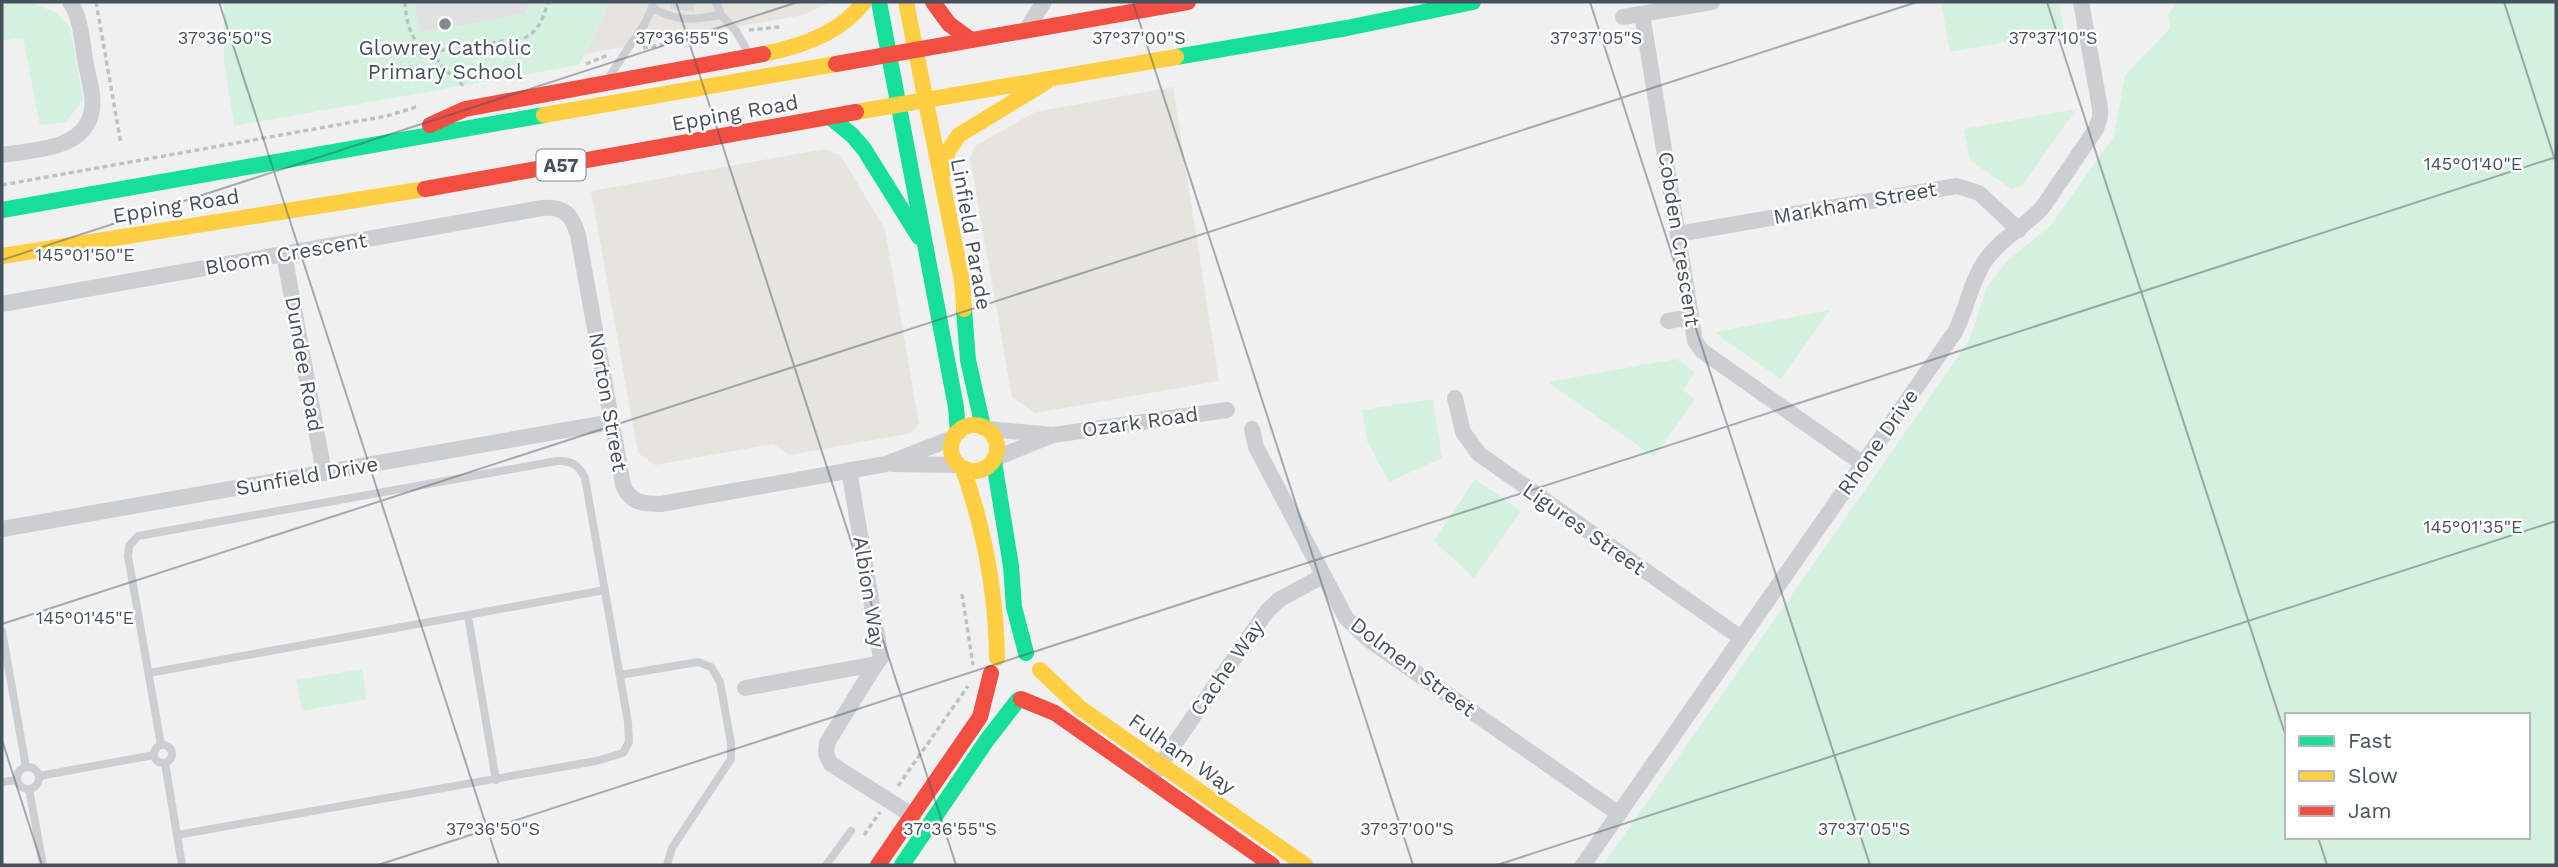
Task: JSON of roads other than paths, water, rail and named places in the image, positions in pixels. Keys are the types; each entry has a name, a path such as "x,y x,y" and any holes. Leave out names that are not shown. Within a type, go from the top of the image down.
{"main road":[{"path":"390,141 465,110 754,59 795,48 842,23 860,9 864,2"},
{"path":"879,2 956,407 951,452 976,505 994,597 996,690 1010,699 1020,699"},
{"name":"Linfield Parade","path":"906,2 961,281 968,360 986,428"},
{"path":"933,2 948,24 971,40"},
{"name":"Epping Road","path":"2,210 769,71 887,55 1188,2"},
{"name":"Epping Road","path":"2,256 408,192 1347,28 1473,2"},
{"path":"941,181 948,151 959,135 1054,78"},
{"path":"830,117 864,149 926,248"},
{"path":"955,435 970,425 986,428 997,442 995,460 1011,566 1014,607 1026,653"},
{"path":"960,467 976,472 989,467 995,460"},
{"path":"878,865 980,717 994,666 1010,651 1026,653 1040,670 1034,692 1020,699 987,740 902,865"},
{"name":"Fulham Way","path":"1040,670 1080,708 1305,865"},
{"name":"Fulham Way","path":"1020,699 1055,713 1272,865"}],"street":[{"path":"1026,30 1044,2"},
{"path":"1623,17 1712,2"},
{"name":"Rhone Drive","path":"1584,865 1955,332 1970,290 1984,262 1993,250 2042,208 2098,124 2100,108 2081,2"},
{"path":"2,155 63,144 79,134 89,119 92,100 74,3"},
{"name":"Cobden Crescent","path":"1642,14 1695,341 1702,351 1863,464"},
{"name":"Markham Street","path":"1678,234 1957,186 1979,193 2019,230"},
{"name":"Bloom Crescent","path":"2,304 542,208 559,208 569,214"},
{"name":"Norton Street","path":"569,214 578,236 626,492 633,500 661,504 887,464 960,467"},
{"name":"Dundee Road","path":"285,254 324,473"},
{"path":"1668,321 1691,317"},
{"name":"Ligures Street","path":"1455,398 1464,432 1479,454 1741,638"},
{"name":"Ozark Road","path":"1053,435 1227,410"},
{"name":"Sunfield Drive","path":"2,530 612,422"},
{"path":"986,428 1053,435"},
{"name":"Dolmen Street","path":"1252,429 1261,456 1346,618 1369,640 1619,814"},
{"name":"Norton Street","path":"887,464 955,435"},
{"path":"995,460 1053,435"},
{"name":"Albion Way","path":"744,688 876,664 881,658 849,470"},
{"name":"Cache Way","path":"1150,780 1267,611 1280,599 1323,576"},
{"path":"876,664 827,743 826,754 831,764 913,816"}],"lane":[{"path":"716,2 721,15 736,31 754,59"},
{"path":"603,84 615,70 653,5 670,17 692,20 721,15"},
{"path":"161,745 128,556 133,540 145,534 543,463 569,461 581,470 585,478 630,734 623,753 610,759 496,780 177,835"},
{"path":"149,673 605,590"},
{"path":"468,616 496,780"},
{"path":"2,631 26,767"},
{"path":"620,675 698,662 710,667 720,682 731,743 731,759 672,848 667,865"},
{"path":"161,745 167,746 172,752 171,758 164,763 156,761 154,755 156,747 161,745"},
{"path":"39,776 154,755"},
{"path":"164,763 183,865"},
{"path":"26,767 36,770 39,776 35,786 29,789 23,788 17,780 18,772 26,767"},
{"path":"2,782 17,780"},
{"path":"29,789 43,865"},
{"path":"826,865 850,831"}],"place":[{"name":"Glowrey Catholic Primary School","path":"445,24"}]}
